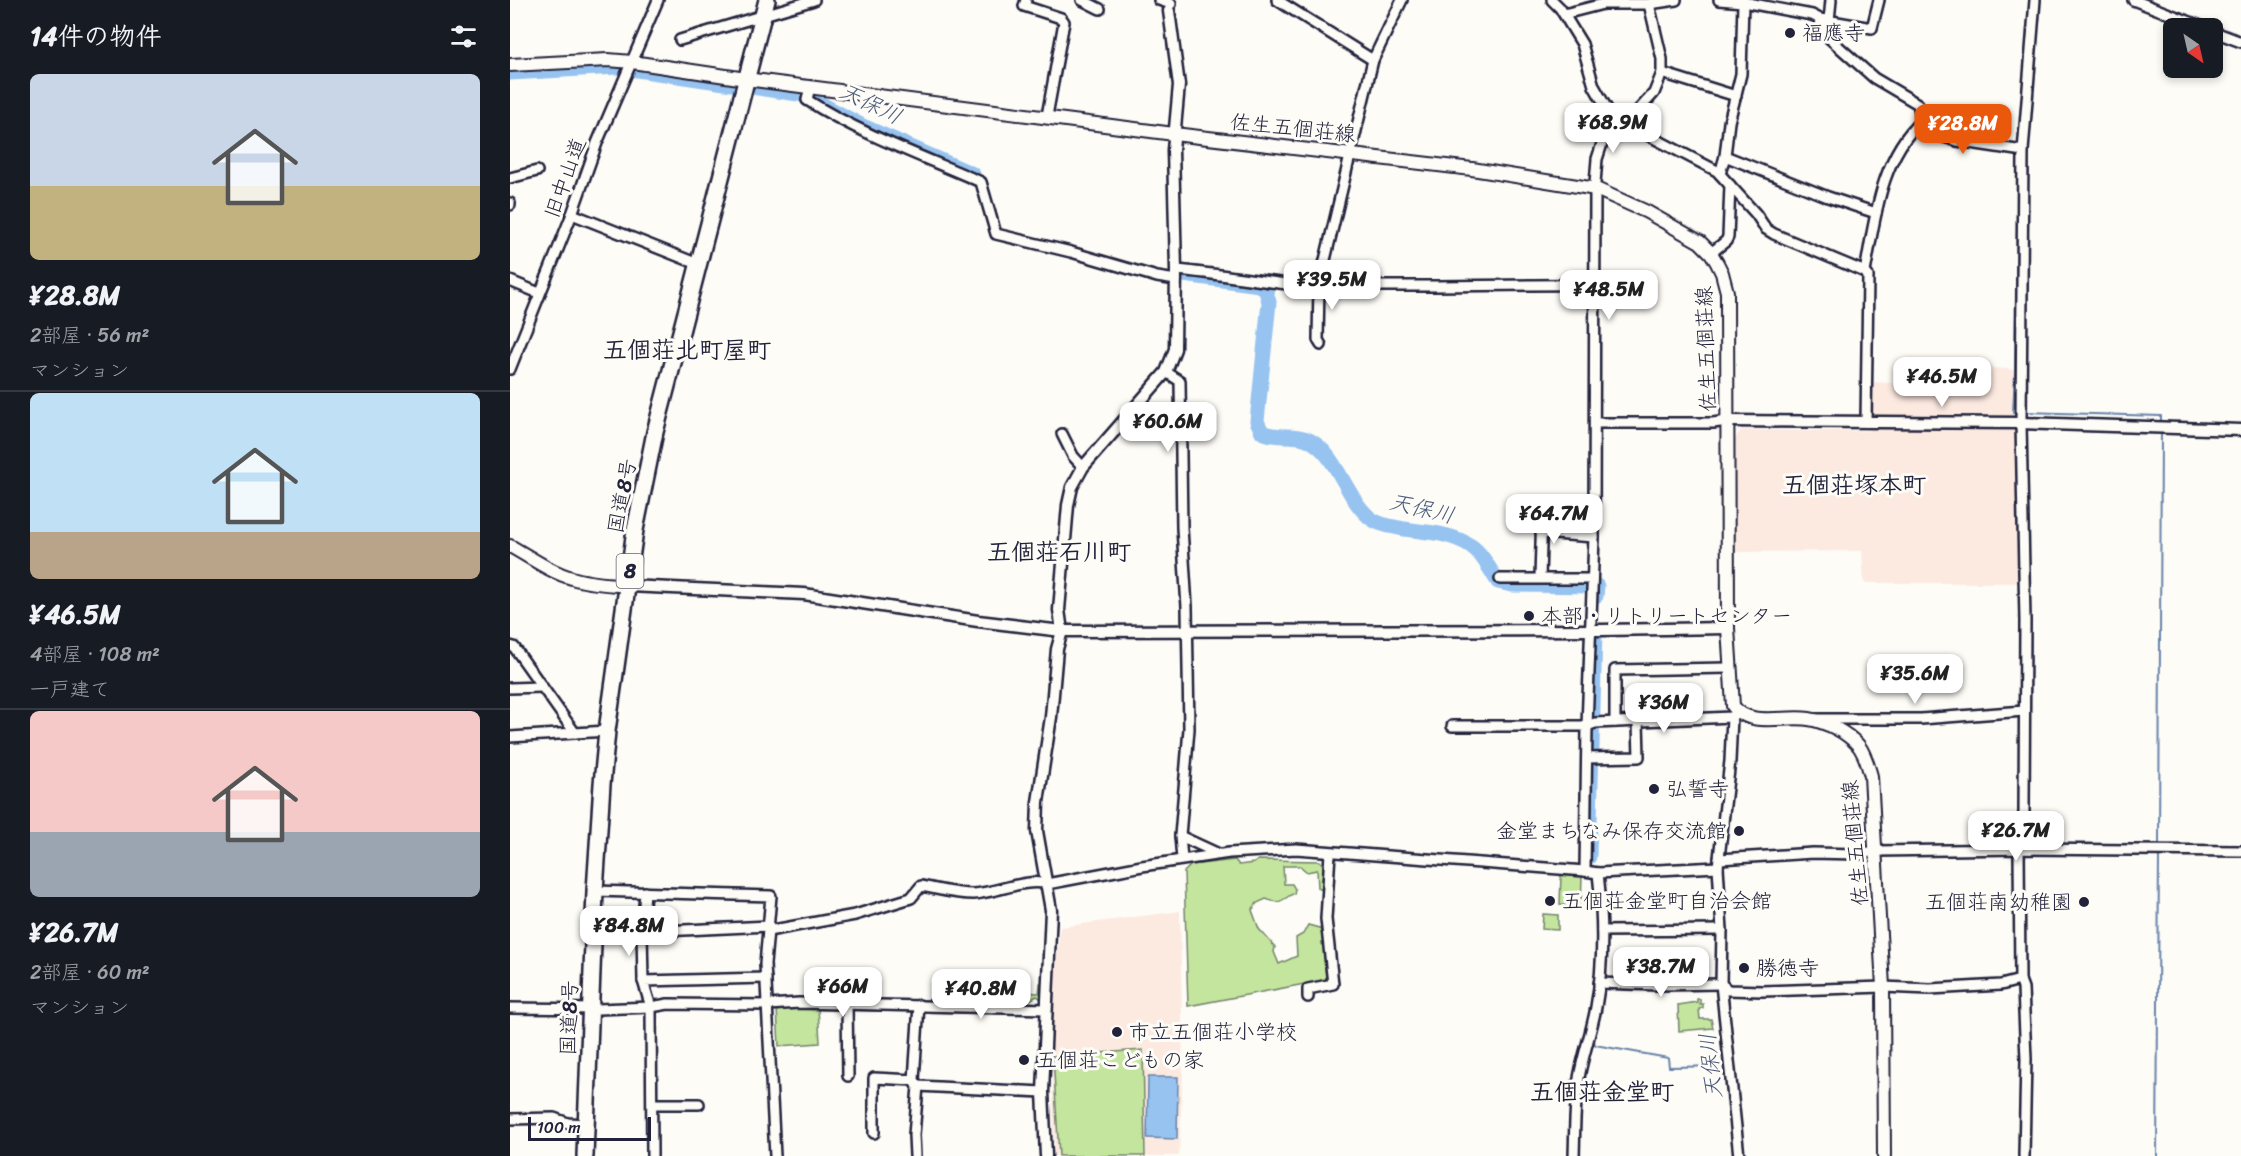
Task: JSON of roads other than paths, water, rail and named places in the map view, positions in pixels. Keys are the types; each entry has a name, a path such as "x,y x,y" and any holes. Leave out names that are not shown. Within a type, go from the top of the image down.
{"highway":[{"name":"国道8号","path":"585,1156 595,891 607,731 635,530 656,432 767,0"}],"main road":[{"name":"佐生五個荘線","path":"510,65 608,60 632,62 746,79 809,94 1047,116 1174,134 1351,153 1533,177 1596,189 1682,230 1711,253 1722,273 1726,292 1728,627 1731,700 1735,715 1750,718 1808,719 1844,732 1859,746 1871,776 1883,987 1884,1156"},
{"path":"510,546 547,568 570,578 628,586"}],"street":[{"name":"旧中山道","path":"510,369 572,214 597,143 658,0"},
{"path":"680,40 814,0"},
{"path":"1026,0 1024,6 1061,18 1064,22 1047,116"},
{"path":"1082,0 1100,9"},
{"path":"1046,1156 1042,1092 1051,910 1038,839 1038,802 1052,717 1057,650 1062,631 1059,610 1068,505 1072,487 1083,467 1166,372 1175,349 1173,150 1179,85 1170,5 1159,0"},
{"path":"1277,0 1373,60"},
{"path":"1321,345 1318,340 1319,285 1373,60 1402,0"},
{"path":"1552,0 1564,14 1582,44 1594,86 1611,116 1720,174 1766,229 1774,234 1865,272 1868,276 1866,422"},
{"path":"1564,14 1603,2 1649,4 1676,0"},
{"path":"1719,0 1748,2 1812,15 1825,20 1872,28 1879,0"},
{"path":"1831,0 1822,32 1866,72 1918,104 1922,120 1938,135 1957,141 2023,151"},
{"path":"2025,1156 2026,1059 2020,980 2019,849 2024,812 2023,151 2035,0"},
{"path":"2133,0 2180,18"},
{"path":"1720,174 1725,156 1729,122 1741,74 1748,2"},
{"path":"1626,124 1654,93 1662,73 1662,59 1649,4"},
{"path":"2223,35 2241,42"},
{"path":"1662,73 1736,96"},
{"path":"809,94 807,100 820,108 896,146 981,182 996,234 1071,252 1158,277 1229,275 1249,280 1315,287 1319,285 1380,287 1497,284 1596,285"},
{"path":"1585,871 1594,630 1592,583 1597,159 1611,116"},
{"path":"1865,272 1876,213 1890,169 1904,142 1922,120"},
{"path":"1725,156 1828,197 1876,213"},
{"path":"510,178 537,171"},
{"path":"1711,253 1726,242 1728,237 1730,185"},
{"path":"572,214 698,264"},
{"path":"510,281 539,293"},
{"path":"1166,372 1180,381 1182,528 1189,729 1180,836 1182,859"},
{"path":"1595,423 1866,422 2022,415 2162,427 2241,430"},
{"path":"1062,434 1073,456 1083,467"},
{"path":"1540,578 1542,511"},
{"path":"1541,533 1594,537"},
{"path":"1500,579 1540,578 1592,583"},
{"path":"628,586 804,594 978,621 1062,631 1594,630 1728,627"},
{"path":"510,646 514,647 575,733"},
{"path":"1615,722 1615,670 1729,668"},
{"path":"510,688 542,687"},
{"path":"1808,719 1921,718 2024,711"},
{"path":"1452,726 1591,724 1735,715 1718,863 1725,987 1739,1156"},
{"path":"1590,758 1639,757 1638,722"},
{"path":"510,737 607,731"},
{"path":"1180,836 1220,854"},
{"path":"642,932 769,929 855,915 911,898 921,886 972,894 993,892 1038,881 1047,884 1182,859 1296,849 1598,873 1813,853 1857,854 1877,850 2241,851"},
{"path":"1308,997 1308,989 1333,984 1326,918 1330,853"},
{"path":"1574,1156 1575,1099 1601,983 1603,931 1598,873"},
{"path":"595,891 771,896 766,978 776,1156"},
{"path":"645,892 642,932 643,981 651,1007 652,1156"},
{"path":"1603,931 1722,930"},
{"path":"643,981 766,978"},
{"path":"1601,983 1789,991 1883,987 1930,989 2001,985 2020,980"},
{"path":"510,1008 590,1009 651,1007 668,1004 799,1003 1045,1009"},
{"path":"847,1005 849,1076"},
{"path":"915,1156 918,1005"},
{"path":"874,1133 874,1078 1042,1092"},
{"path":"653,1104 699,1104"},
{"path":"510,1119 555,1118 568,1123 586,1124"}],"water":[{"path":"1148,1077 1178,1077 1177,1139 1147,1138"}],"waterway":[{"name":"天保川","path":"510,73 617,67 805,95 863,126 973,174"},
{"path":"1936,139 1956,145"},
{"path":"2018,155 2013,412 2019,412"},
{"name":"天保川","path":"1184,275 1260,285 1266,291 1269,302 1257,421 1262,432 1302,437 1318,445 1327,455 1356,502 1373,520 1389,526 1456,538 1479,553 1498,582 1512,585 1597,586 1596,596"},
{"path":"2025,412 2161,416 2161,424"},
{"path":"2159,847 2161,430"},
{"name":"天保川","path":"1589,857 1595,632"},
{"path":"2157,1156 2159,853"},
{"path":"1593,1036 1595,1045 1668,1058 1669,1067 1726,1066"}],"place":[{"name":"福應寺","path":"1790,33"},
{"name":"本部・リトリートセンター","path":"1529,616"},
{"name":"弘誓寺","path":"1654,789"},
{"name":"金堂まちなみ保存交流館","path":"1739,831"},
{"name":"五個荘金堂町自治会館","path":"1550,901"},
{"name":"五個荘南幼稚園","path":"2084,902"},
{"name":"勝徳寺","path":"1744,968"},
{"name":"市立五個荘小学校","path":"1117,1032"},
{"name":"五個荘こどもの家","path":"1024,1060"}],"district":[{"name":"五個荘北町屋町","path":"687,350"},
{"name":"五個荘塚本町","path":"1854,485"},
{"name":"五個荘石川町","path":"1059,552"},
{"name":"五個荘金堂町","path":"1602,1092"}]}
